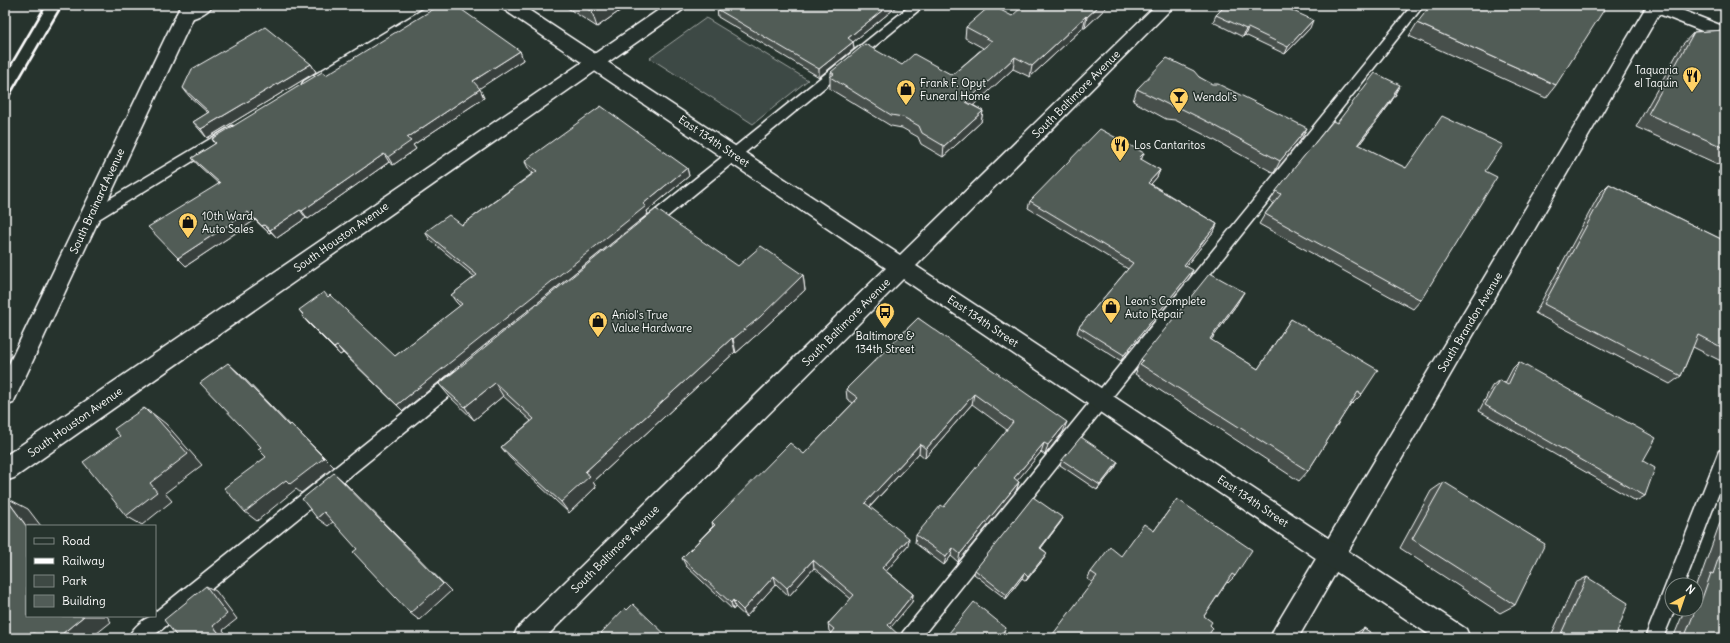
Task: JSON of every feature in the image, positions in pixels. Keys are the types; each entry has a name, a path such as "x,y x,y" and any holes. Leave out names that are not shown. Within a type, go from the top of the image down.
{"street":[{"path":"188,10 204,5"},
{"name":"East 134th Street","path":"509,5 1457,638"},
{"name":"South Houston Avenue","path":"5,470 678,5"},
{"name":"South Baltimore Avenue","path":"526,638 1166,5"},
{"path":"1655,5 1725,34"},
{"name":"South Brandon Avenue","path":"1283,638 1655,5"},
{"name":"South Brainard Avenue","path":"5,396 188,10"}],"lane":[{"path":"297,91 439,5"},
{"path":"633,237 919,5"},
{"path":"909,638 1418,5"},
{"path":"90,218 243,124"},
{"path":"137,638 472,367"},
{"path":"1678,577 1725,456"},
{"path":"1654,638 1664,613"}],"green space":[{"path":"706,18 808,80 753,124 650,58"}],"building":[{"path":"440,5 455,5 520,51 473,81 480,89 407,138 411,141 388,157 384,154 302,211 300,210 270,230 264,225 262,226 248,212 178,258 148,227 220,183 192,158 216,143 212,139 322,72 326,75"},
{"path":"581,5 603,5 592,12"},
{"path":"722,5 889,5 848,38 853,42 819,69 717,9"},
{"path":"991,5 1012,16 1024,5 1100,5 1032,66 1015,57 966,102 983,111 944,146 922,133 919,126 903,117 891,115 830,77 834,74 831,72 865,44 902,65 914,54 952,75 992,41 966,27"},
{"path":"1226,5 1280,5 1313,20 1288,47 1216,15"},
{"path":"1431,5 1607,5 1556,85 1417,23"},
{"path":"265,27 311,64 201,129 193,122 209,112 183,88 192,69"},
{"path":"1725,30 1725,148 1648,114 1694,32"},
{"path":"1167,58 1194,71 1199,77 1212,84 1218,84 1307,128 1280,161 1210,123 1137,89"},
{"path":"1375,73 1400,85 1394,93 1396,94 1358,144 1406,168 1442,116 1503,145 1485,171 1497,177 1421,300 1265,214 1281,194 1276,191 1333,121 1337,123"},
{"path":"601,106 687,168 643,204 646,206 397,405 337,346 334,348 302,316 303,314 299,310 324,292 328,297 330,295 395,356 462,304 451,295 477,275 425,232 449,215 462,225 537,171 525,162 526,160"},
{"path":"1100,129 1144,153 1139,158 1160,170 1148,183 1217,224 1184,265 1193,270 1124,355 1079,327 1133,263 1030,201"},
{"path":"1609,184 1725,241 1725,349 1698,335 1681,376 1544,304"},
{"path":"656,209 738,266 761,246 803,275 760,317 733,339 732,338 585,472 590,476 561,502 501,447 534,419 495,383 465,407 439,384"},
{"path":"1210,273 1244,292 1210,339 1258,369 1291,319 1378,370 1362,394 1358,392 1308,471 1140,364 1143,361 1141,359"},
{"path":"918,318 1067,422 1048,445 1044,443 1014,478 1019,482 960,554 953,548 946,557 916,535 941,505 944,507 1013,422 974,394 926,449 920,444 865,503 909,538 882,568 913,594 888,625 902,638 827,638 834,629 828,624 854,595 813,560 787,588 774,576 743,610 733,600 731,603 682,558 715,525 712,522 790,443 804,454 858,398 846,389"},
{"path":"1519,362 1656,438 1643,461 1655,468 1645,496 1485,405 1499,380 1508,385"},
{"path":"228,363 289,426 291,424 324,458 290,484 286,480 245,512 224,488 266,457 258,449 261,447 200,383"},
{"path":"144,408 150,414 152,413 188,454 150,483 157,492 126,516 83,462 120,436 114,429"},
{"path":"1081,437 1118,462 1100,485 1062,460"},
{"path":"334,473 443,584 410,613 353,552 357,549 324,512 317,518 302,499"},
{"path":"1444,482 1545,544 1515,605 1412,539"},
{"path":"5,497 26,526 26,617 83,617 57,638 37,638 34,633 28,638 5,638"},
{"path":"1033,497 1063,518 1040,548 1047,553 1028,577 1024,573 1007,595 975,570"},
{"path":"1177,499 1252,550 1235,576 1232,574 1204,616 1212,622 1210,625 1213,628 1207,638 1050,638 1097,576 1091,572 1110,547 1121,556 1144,524 1154,531"},
{"path":"1725,539 1725,638 1684,638 1693,617 1704,617 1704,593 1711,573 1713,574"},
{"path":"1587,577 1628,603 1615,638 1559,638"},
{"path":"206,586 227,614 213,626 223,638 178,638 164,620"},
{"path":"974,602 1006,628 998,638 945,638"},
{"path":"633,604 669,638 607,638 601,633 625,608 627,610"},
{"path":"1364,628 1378,638 1358,638"}],"railway":[{"path":"5,75 46,5"},
{"path":"5,103 62,5"}],"place":[{"name":"Taquaria el Taquin","path":"1692,93"},
{"name":"Frank F. Opyt Funeral Home","path":"906,106"},
{"name":"Wendol's","path":"1179,114"},
{"name":"Los Cantaritos","path":"1120,162"},
{"name":"10th Ward Auto Sales","path":"188,239"},
{"name":"Leon's Complete Auto Repair","path":"1111,324"},
{"name":"Baltimore & 134th Street","path":"885,329"},
{"name":"Aniol's True Value Hardware","path":"598,338"}]}
